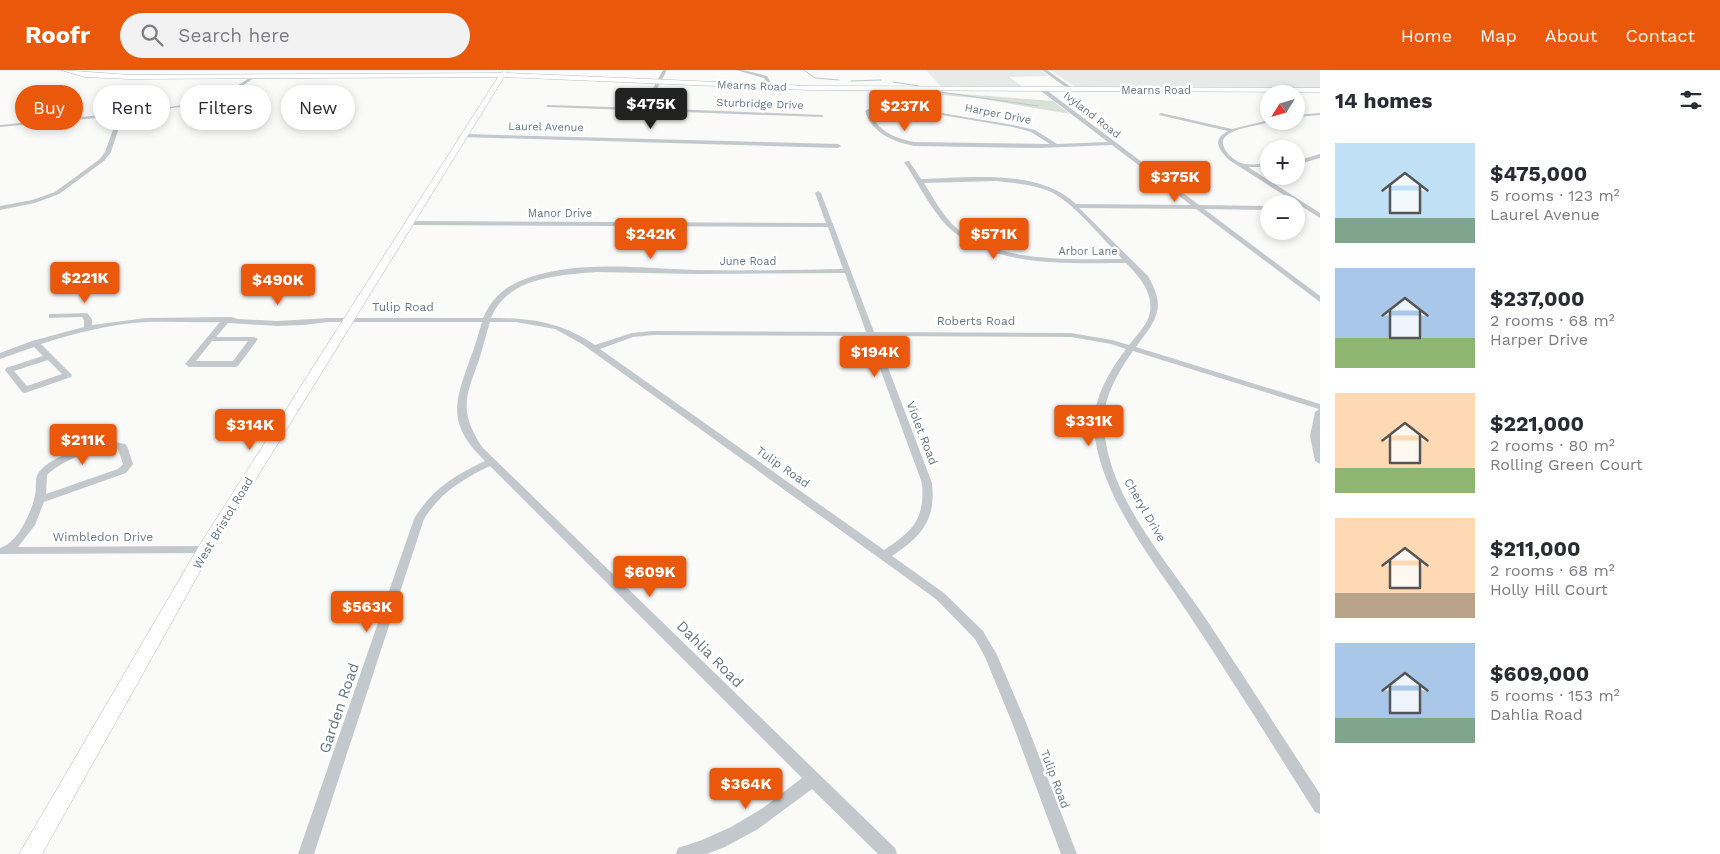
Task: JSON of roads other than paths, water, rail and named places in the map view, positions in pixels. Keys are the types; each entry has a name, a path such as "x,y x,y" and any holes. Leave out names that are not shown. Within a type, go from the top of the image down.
{"street":[{"name":"Mearns Road","path":"64,70 92,76 252,78 503,73 767,87 1043,90 1320,90"},
{"path":"644,110 665,70"},
{"path":"738,70 766,77 768,81 767,87"},
{"name":"Ivyland Road","path":"1044,70 1073,90"},
{"name":"West Bristol Road","path":"30,854 205,550 503,73"},
{"path":"170,108 203,102 226,94 252,78"},
{"path":"246,83 266,78"},
{"name":"Ivyland Road","path":"1043,90 1320,300"},
{"name":"Sturbridge Drive","path":"548,106 822,116"},
{"name":"Harper Drive","path":"1055,145 1033,131 1012,126 894,106 874,107 867,111 882,134 902,142 925,145 1055,145 1112,143"},
{"path":"1161,114 1232,131"},
{"path":"1305,115 1320,114"},
{"path":"0,126 93,117"},
{"path":"1260,123 1232,131 1222,138 1222,150 1241,166 1320,216"},
{"path":"0,208 28,203 57,193 102,160 108,152 116,130"},
{"name":"Laurel Avenue","path":"464,136 838,146"},
{"path":"1305,160 1320,156"},
{"name":"Arbor Lane","path":"907,162 949,224 962,234 990,248 1025,257 1050,260 1129,261"},
{"path":"1241,166 1260,165"},
{"name":"Cheryl Drive","path":"920,181 1031,184 1055,191 1074,206 1145,278 1152,293 1155,306 1152,321 1110,377 1102,397 1098,426 1100,442 1109,471 1134,521 1320,807"},
{"name":"Violet Road","path":"818,193 925,475 929,499 928,507 918,529 884,556"},
{"path":"1074,206 1260,208"},
{"path":"1305,209 1320,209"},
{"name":"Manor Drive","path":"410,223 830,225"},
{"name":"June Road","path":"487,320 495,303 512,288 530,280 565,272 848,272"},
{"path":"52,316 84,315 88,319 88,328"},
{"name":"Tulip Road","path":"0,356 35,343 88,328 144,320 226,320 237,322 487,320 528,321 557,327 576,336 594,348 940,596 979,636 997,667 1068,854"},
{"path":"210,338 254,339 235,364 190,364 210,338 226,320"},
{"name":"Dahlia Road","path":"487,320 464,390 460,411 466,431 478,449 889,854"},
{"name":"Roberts Road","path":"594,348 632,335 653,332 1054,334 1098,339 1132,348 1320,407"},
{"path":"35,343 68,375 25,390 9,370 48,357"},
{"path":"1320,412 1314,441 1320,461"},
{"path":"3,551 21,538 34,520 40,500 43,474 54,464 97,448 116,444 122,446 128,464 122,471 40,500"},
{"name":"Garden Road","path":"306,854 419,519 426,507 440,491 468,473 491,462"},
{"name":"Wimbledon Drive","path":"3,551 205,550"},
{"path":"684,854 726,838 755,823 813,779"}],"waterway":[{"path":"804,70 815,78 839,80"},
{"path":"851,81 881,80"},
{"path":"893,82 919,86"},
{"path":"933,91 1038,106"}]}
